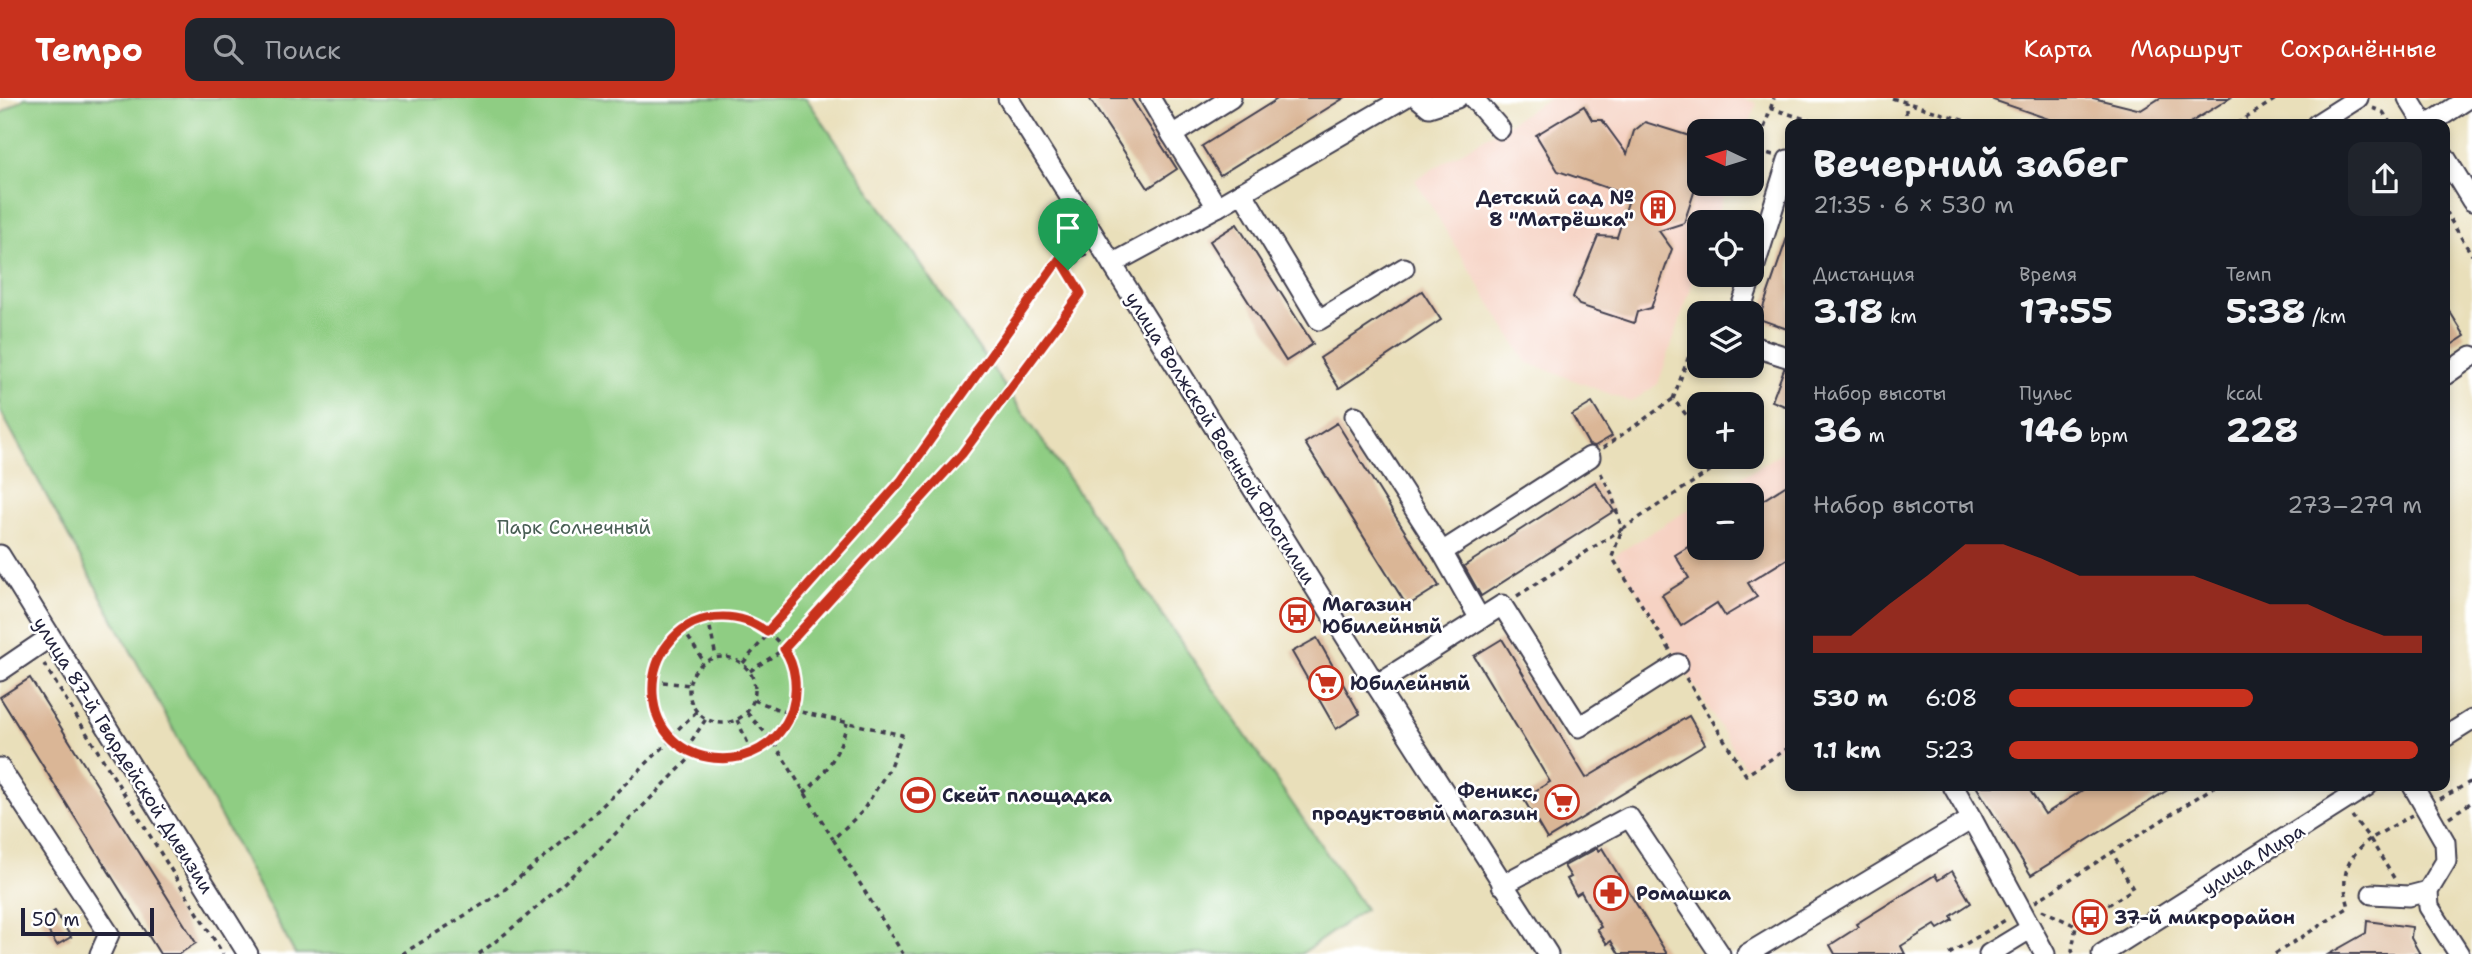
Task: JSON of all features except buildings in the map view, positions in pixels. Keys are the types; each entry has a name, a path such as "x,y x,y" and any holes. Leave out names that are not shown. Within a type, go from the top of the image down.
{"street":[{"name":"улица Волжской Военной Флотилии","path":"1008,98 1548,954"},
{"path":"1150,98 1217,207"},
{"path":"1172,135 1231,98"},
{"path":"1112,264 1217,207 1404,98"},
{"path":"1418,98 1429,107 1457,98"},
{"path":"1473,98 1500,129"},
{"path":"2325,119 2358,98"},
{"path":"2408,98 2423,119"},
{"path":"2435,119 2469,98"},
{"path":"2450,165 2472,201"},
{"path":"1764,237 1785,170"},
{"path":"1242,192 1319,320 1404,268"},
{"path":"1764,350 1785,356"},
{"path":"2450,371 2472,356"},
{"path":"1355,416 1442,552 1480,619"},
{"path":"1442,552 1590,457"},
{"name":"улица 87-й Гвардейской Дивизии","path":"0,555 42,643 248,954"},
{"path":"1376,685 1503,605 1579,727 1678,664"},
{"path":"0,671 42,643"},
{"path":"2450,734 2472,720"},
{"path":"1,774 109,934 100,954"},
{"path":"1956,791 2045,954"},
{"name":"улица Мира","path":"2102,954 2359,791"},
{"path":"2416,791 2445,842 2446,861 2428,891 2429,907 2459,954"},
{"path":"1502,885 1629,817 1720,954"},
{"path":"1747,954 1972,819"},
{"path":"2366,901 2428,891"},
{"path":"1989,954 2030,929"}],"path":[{"path":"1774,98 1757,150 1785,159"},
{"path":"1892,98 1959,119"},
{"path":"2245,119 2277,98"},
{"path":"1906,102 1906,119"},
{"path":"1770,108 1805,119"},
{"path":"2450,219 2472,256"},
{"path":"1068,270 1099,243"},
{"path":"743,663 901,481 1060,258 1081,293 962,454 784,649 750,671"},
{"path":"1687,362 1673,400 1590,457 1611,492 1622,529 1612,556 1746,775 1785,750"},
{"path":"1673,400 1687,416"},
{"path":"1503,605 1713,469"},
{"path":"732,616 754,623 784,649 795,677 795,700 791,712 773,741 754,754 731,760 708,758 686,749 672,737 657,710 653,681 658,661 668,643 683,629 708,618 732,616"},
{"path":"708,618 716,657"},
{"path":"683,629 704,662"},
{"path":"42,643 223,954"},
{"path":"716,657 733,657 743,663 755,681 754,700 747,713 737,720 717,723 706,719 692,704 690,685 694,671 704,662 716,657"},
{"path":"653,681 690,685"},
{"path":"754,700 791,712 902,735 889,769 862,813 833,839"},
{"path":"402,954 498,895 577,830 697,711"},
{"path":"747,713 773,741 903,954"},
{"path":"686,749 706,719"},
{"path":"737,720 754,754"},
{"path":"804,793 819,780 834,759 847,723"},
{"path":"479,954 520,924 568,880 695,753"},
{"path":"2074,954 2072,951 2076,926 2031,905 2207,791"},
{"path":"2445,820 2472,802"},
{"path":"2341,803 2370,839 2357,849 2348,865 2343,886 2348,906"},
{"path":"2108,905 2133,889 2112,852"},
{"path":"2275,954 2348,906 2366,901"},
{"path":"1949,954 2022,910"}],"shaded area":[{"path":"1550,98 1742,98 1757,103 1751,119 1687,119 1687,196 1724,196 1718,210 1687,210 1687,287 1691,287 1658,384 1631,402 1526,362 1415,180"},
{"path":"1785,451 1785,743 1745,768 1615,555 1687,510 1687,560 1764,560 1764,483 1732,483 1755,469 1764,469 1764,463"}],"green space":[{"name":"Парк Солнечный","path":"25,98 806,98 1365,909 1301,954 295,954 0,410 0,114"}],"place":[{"name":"Детский сад № 8 \"Матрёшка\"","path":"1658,208"},
{"name":"Магазин Юбилейный","path":"1297,615"},
{"name":"Юбилейный","path":"1326,683"},
{"name":"Скейт площадка","path":"918,795"},
{"name":"Феникс, продуктовый магазин","path":"1562,802"},
{"name":"Ромашка","path":"1611,893"},
{"name":"37-й микрорайон","path":"2090,917"}],"route":[{"path":"1060,258 1068,270 1081,293 962,454 784,649 795,677 795,700 787,722 773,741 754,754 731,760 708,758 678,743 660,720 654,701 653,681 658,661 668,643 683,629 708,618 732,616 754,623 767,632 901,481 1060,258"}]}
